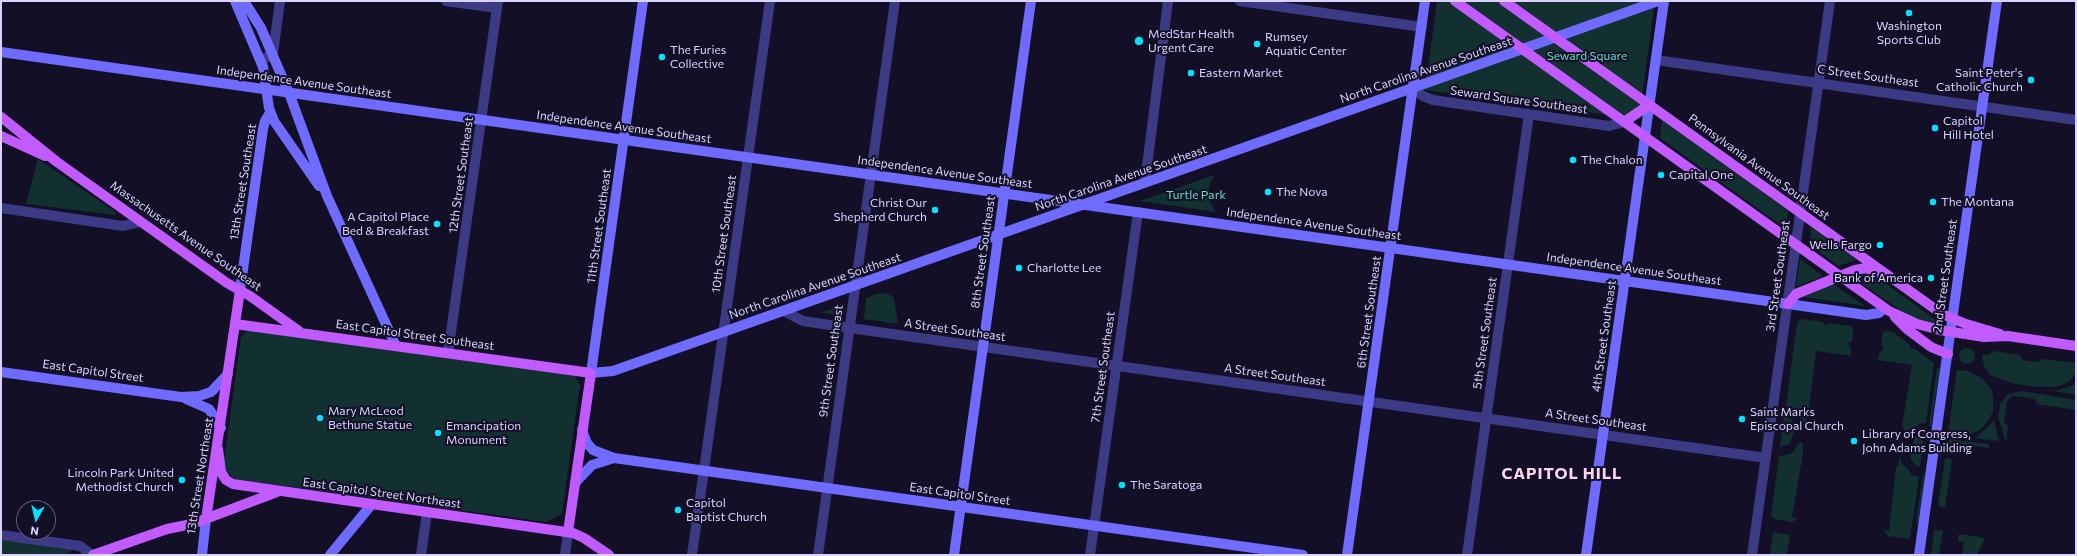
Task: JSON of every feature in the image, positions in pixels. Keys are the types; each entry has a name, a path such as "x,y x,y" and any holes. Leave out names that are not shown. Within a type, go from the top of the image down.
{"main road":[{"path":"235,1 261,61 270,113 289,144 326,196"},
{"path":"244,1 261,28 273,54 289,93 326,196 396,346"},
{"name":"11th Street Southeast","path":"568,532 643,1"},
{"name":"8th Street Southeast","path":"954,555 982,347 1032,1"},
{"name":"6th Street Southeast","path":"1348,555 1425,1"},
{"path":"1455,1 1887,310 1906,329 1936,350 1948,354"},
{"name":"Pennsylvania Avenue Southeast","path":"1504,1 1897,282 1952,319 2008,336"},
{"name":"North Carolina Avenue Southeast","path":"591,373 613,371 1658,1"},
{"name":"4th Street Southeast","path":"1586,555 1664,1"},
{"name":"2nd Street Southeast","path":"1919,555 1997,1"},
{"name":"Independence Avenue Southeast","path":"1,52 1866,315 1887,310"},
{"path":"1624,122 1649,105"},
{"name":"13th Street Southeast","path":"225,400 263,129 265,121 270,113"},
{"name":"Massachusetts Avenue Southeast","path":"1,117 28,137 57,162 140,222 300,332"},
{"path":"1,126 28,137"},
{"name":"Massachusetts Avenue Southeast","path":"1,136 57,162"},
{"path":"1788,304 1796,294 1840,276 1866,268 1897,282"},
{"path":"1887,310 1924,327 1984,337 2008,336 2076,346"},
{"name":"East Capitol Street Southeast","path":"235,324 591,373"},
{"name":"East Capitol Street","path":"1,372 181,397"},
{"path":"181,397 199,396 211,392 228,374"},
{"path":"181,397 198,402 209,409 221,428"},
{"name":"13th Street Northeast","path":"202,555 213,465 218,449 225,400"},
{"path":"582,430 587,443 593,450 614,458"},
{"name":"East Capitol Street Northeast","path":"218,449 221,472 229,483 568,532 580,535 609,555"},
{"path":"575,483 592,464 614,458"},
{"name":"East Capitol Street","path":"614,458 1302,555"},
{"path":"92,555 166,529 187,526 279,491"},
{"path":"330,555 372,504"}],"street":[{"path":"261,61 273,54 280,1"},
{"path":"446,1 498,5"},
{"name":"10th Street Southeast","path":"692,555 770,1"},
{"name":"9th Street Southeast","path":"818,555 895,1"},
{"path":"1145,182 1168,1"},
{"path":"1240,1 1422,26"},
{"name":"3rd Street Southeast","path":"1752,555 1830,1"},
{"name":"12th Street Southeast","path":"448,353 498,5"},
{"name":"C Street Southeast","path":"1656,60 1819,82 2076,120"},
{"name":"Seward Square Southeast","path":"1413,88 1423,96 1433,100 1609,126 1624,122"},
{"name":"5th Street Southeast","path":"1467,555 1529,114"},
{"path":"1,208 123,226 140,222"},
{"name":"7th Street Southeast","path":"1090,555 1138,212"},
{"name":"A Street Southeast","path":"784,311 803,321 1766,458"},
{"path":"421,555 427,512"},
{"path":"565,555 568,532"},
{"path":"1,535 80,546 92,555"}],"green space":[{"name":"Seward Square","path":"1437,1 1655,1 1639,119 1425,90"},
{"path":"1662,120 1788,211 1786,229 1660,138"},
{"path":"38,159 113,210 116,215 26,204"},
{"name":"Turtle Park","path":"1214,175 1209,186 1209,198 1216,212 1140,201"},
{"path":"1811,227 1857,260 1838,266 1810,245"},
{"path":"1800,259 1823,276 1796,287"},
{"path":"1865,274 1878,278 1936,320 1934,326 1907,315 1854,277"},
{"path":"1833,284 1865,306 1797,296"},
{"path":"879,293 888,294 894,298 898,324 864,319 866,298"},
{"path":"842,305 841,315 820,313"},
{"path":"1801,319 1823,322 1825,326 1829,323 1851,326 1853,329 1852,341 1848,344 1851,349 1851,356 1816,351 1808,415 1805,425 1803,425 1798,413 1786,406 1797,322"},
{"path":"250,327 573,373 580,385 562,514 546,522 235,479 223,468 241,337"},
{"path":"1884,331 1893,332 1910,345 1911,349 1915,349 1934,363 1926,423 1919,424 1906,433 1902,439 1904,428 1902,427 1912,365 1878,360 1879,353 1883,351 1883,347 1881,345"},
{"path":"1964,348 1970,348 1975,353 1973,362 1970,364 1964,364 1959,359 1959,353"},
{"path":"1993,351 2019,355 2023,360 2036,362 2044,359 2076,363 2076,372 2070,381 2057,387 2036,387 2011,383 1990,375 1984,367 1982,355 1988,355"},
{"path":"1937,367 1940,368 1931,427 1929,426"},
{"path":"1957,370 1968,371 1982,378 1991,389 1993,396 1993,411 1988,421 1980,430 1969,435 1948,433"},
{"path":"2076,381 2076,395 2054,391 2072,386"},
{"path":"2021,391 2076,400 2076,410 2037,404 2035,399 2013,396 2007,400 2004,422 2008,426 2006,442 1998,416 2000,404 2008,394"},
{"path":"1784,414 1793,421 1794,432 1790,444 1780,447"},
{"path":"1994,420 1999,441 1975,438 1987,428"},
{"path":"1924,434 1920,467 1916,466 1911,460 1910,451 1915,437"},
{"path":"1948,439 1989,444 1989,448 1955,444 1953,450 1946,449"},
{"path":"1800,442 1803,443 1803,454 1792,517 1798,518 1792,522 1774,519 1771,515 1779,456 1791,454"},
{"path":"1900,456 1902,463 1911,475 1919,477 1910,539 1888,536 1883,530 1889,531 1896,467 1898,467"},
{"path":"1945,458 1952,459 1945,508 1938,506"},
{"path":"1923,473 1925,474 1918,524 1916,523"},
{"path":"1934,530 1943,531 1939,555 1931,555"},
{"path":"1773,532 1790,535 1787,555 1770,555"},
{"path":"1959,534 1985,538 1977,555 1962,555 1964,542 1958,541"},
{"path":"1,540 70,549 71,552 65,555 1,555"}],"place":[{"name":"Washington Sports Club","path":"1909,13"},
{"name":"MedStar Health Urgent Care","path":"1139,41"},
{"name":"Rumsey Aquatic Center","path":"1257,44"},
{"name":"The Furies Collective","path":"662,57"},
{"name":"Eastern Market","path":"1191,73"},
{"name":"Saint Peter's Catholic Church","path":"2031,80"},
{"name":"Capitol Hill Hotel","path":"1935,128"},
{"name":"The Chalon","path":"1573,160"},
{"name":"Capital One","path":"1661,175"},
{"name":"The Nova","path":"1268,192"},
{"name":"The Montana","path":"1933,202"},
{"name":"Christ Our Shepherd Church","path":"935,210"},
{"name":"A Capitol Place Bed & Breakfast","path":"437,224"},
{"name":"Wells Fargo","path":"1880,245"},
{"name":"Charlotte Lee","path":"1019,268"},
{"name":"Bank of America","path":"1931,278"},
{"name":"Mary McLeod Bethune Statue","path":"320,418"},
{"name":"Saint Marks Episcopal Church","path":"1742,419"},
{"name":"Emancipation Monument","path":"438,433"},
{"name":"Library of Congress, John Adams Building","path":"1854,441"},
{"name":"Lincoln Park United Methodist Church","path":"182,480"},
{"name":"The Saratoga","path":"1122,485"},
{"name":"Capitol Baptist Church","path":"678,510"}],"district":[{"name":"CAPITOL HILL","path":"1562,474"}]}
